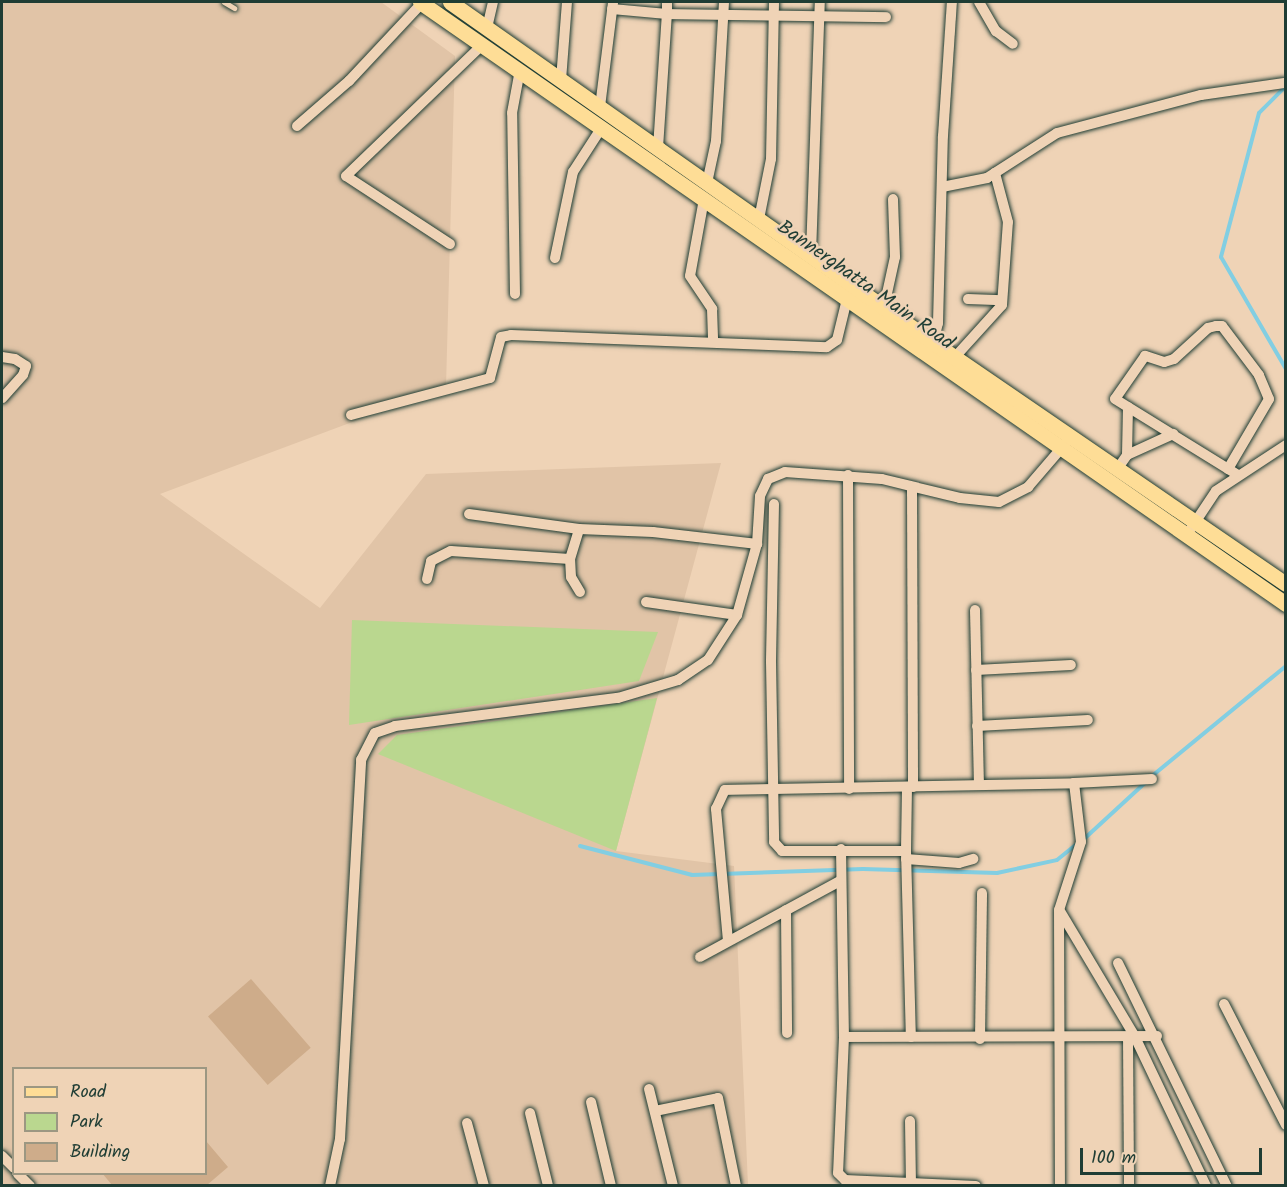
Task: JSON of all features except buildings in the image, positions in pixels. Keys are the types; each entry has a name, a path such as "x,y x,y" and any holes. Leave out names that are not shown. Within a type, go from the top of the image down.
{"main road":[{"name":"Bannerghatta Main Road","path":"421,2 847,300 931,349 1062,449 1286,604"},
{"path":"450,2 811,254 884,307 931,349 955,357 1071,436 1123,461 1196,522 1286,584"}],"street":[{"path":"297,126 349,81 421,2"},
{"path":"487,28 493,2"},
{"path":"561,80 567,2"},
{"path":"657,148 667,2"},
{"path":"708,183 716,141 724,2"},
{"path":"759,219 771,159 774,2"},
{"path":"811,254 820,2"},
{"path":"931,349 952,2"},
{"path":"979,2 996,31 1013,44"},
{"path":"600,107 613,5 666,14 886,17"},
{"path":"450,244 346,176 483,44"},
{"path":"515,294 512,113 520,70"},
{"path":"942,187 995,173 1057,133 1201,95 1284,83"},
{"path":"555,258 573,172 602,127"},
{"path":"955,357 1002,300 1008,222 995,173"},
{"path":"704,199 690,276 712,309 713,341"},
{"path":"884,307 895,257 893,199"},
{"path":"968,299 1002,300"},
{"path":"351,415 489,378 501,338 511,335 827,347 837,340 847,300"},
{"path":"1228,469 1269,399 1259,375 1222,326 1208,328 1174,359 1164,362 1145,356 1115,399 1173,434 1228,469 1238,475"},
{"path":"2,357 26,366 23,375 2,398"},
{"path":"1123,461 1128,407"},
{"path":"1123,461 1173,434"},
{"path":"330,1185 340,1139 361,760 375,733 395,726 618,698 678,680 708,660 737,615 757,544 760,496 768,479 785,472 848,475 999,502 1028,487 1071,436"},
{"path":"1186,536 1216,491 1286,445"},
{"path":"848,475 849,789"},
{"path":"911,1037 906,855 910,787 912,487"},
{"path":"774,504 771,662 774,843 782,851 841,849 960,863 973,859"},
{"path":"469,514 579,529 653,532 757,544"},
{"path":"579,529 570,559 571,577 580,592"},
{"path":"427,579 431,561 451,551 570,559"},
{"path":"646,602 737,615"},
{"path":"975,610 979,783"},
{"path":"976,670 1071,665"},
{"path":"977,726 1088,720"},
{"path":"728,941 716,809 718,797 724,790 774,787 849,789 979,783 1074,783 1152,778"},
{"path":"1060,1185 1063,1038 1059,910 1082,842 1074,783"},
{"path":"841,849 843,1037 838,1173 845,1180 976,1185"},
{"path":"700,957 840,881"},
{"path":"981,1039 982,893"},
{"path":"786,910 787,1033"},
{"path":"1059,910 1131,1037 1206,1185"},
{"path":"1118,963 1157,1036 1227,1185"},
{"path":"1224,1004 1286,1125"},
{"path":"843,1037 981,1039 1157,1036"},
{"path":"1129,1185 1131,1037"},
{"path":"649,1089 674,1185"},
{"path":"655,1112 718,1098 736,1185"},
{"path":"591,1102 611,1185"},
{"path":"530,1113 548,1185"},
{"path":"910,1121 910,1183"},
{"path":"467,1123 484,1185"}],"lane":[{"path":"224,2 234,8"}],"shaded area":[{"path":"2,2 381,2 455,56 446,387 160,494 320,608 426,474 721,463 616,851 734,866 748,1185 2,1186"}],"green space":[{"path":"352,620 658,632 639,681 349,725"},
{"path":"657,698 616,851 378,754 397,735"}],"waterway":[{"path":"1286,86 1259,113 1221,257 1286,369"},
{"path":"1152,776 1286,666"},
{"path":"1084,839 1147,781"},
{"path":"580,846 692,875 863,869 997,873 1057,860 1078,843"}]}
